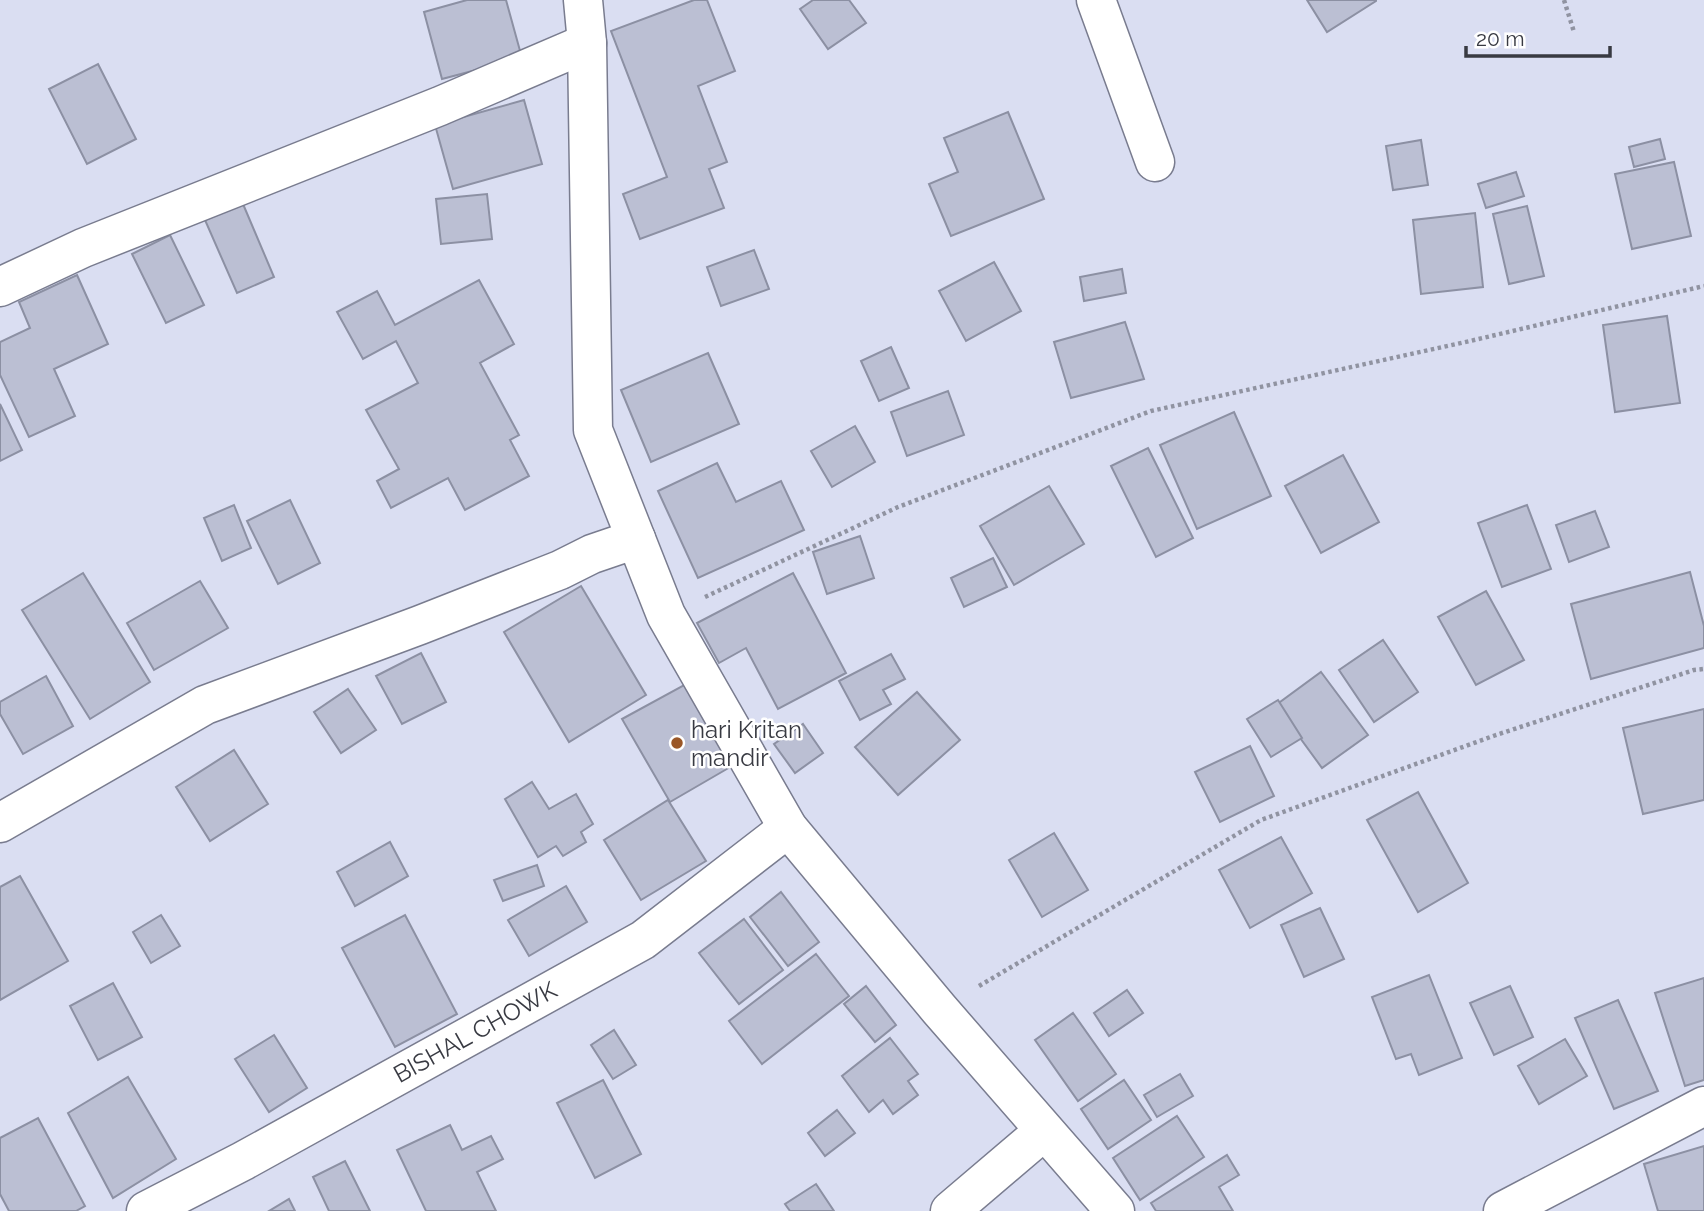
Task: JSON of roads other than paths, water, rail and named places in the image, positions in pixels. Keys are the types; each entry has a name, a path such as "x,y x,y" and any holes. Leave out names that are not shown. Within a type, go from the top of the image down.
{"street":[{"path":"583,0 587,43 593,430 666,615 788,828 939,1009 1115,1211"},
{"path":"1096,0 1155,162"},
{"path":"0,286 83,248 427,111 587,43"},
{"path":"0,823 205,705 433,620 636,538"},
{"name":"BISHAL CHOWK","path":"146,1211 243,1161 643,940 788,828"},
{"path":"1503,1211 1704,1106"},
{"path":"950,1211 1045,1131"}],"place":[{"name":"hari Kritan mandir","path":"677,743"}]}
